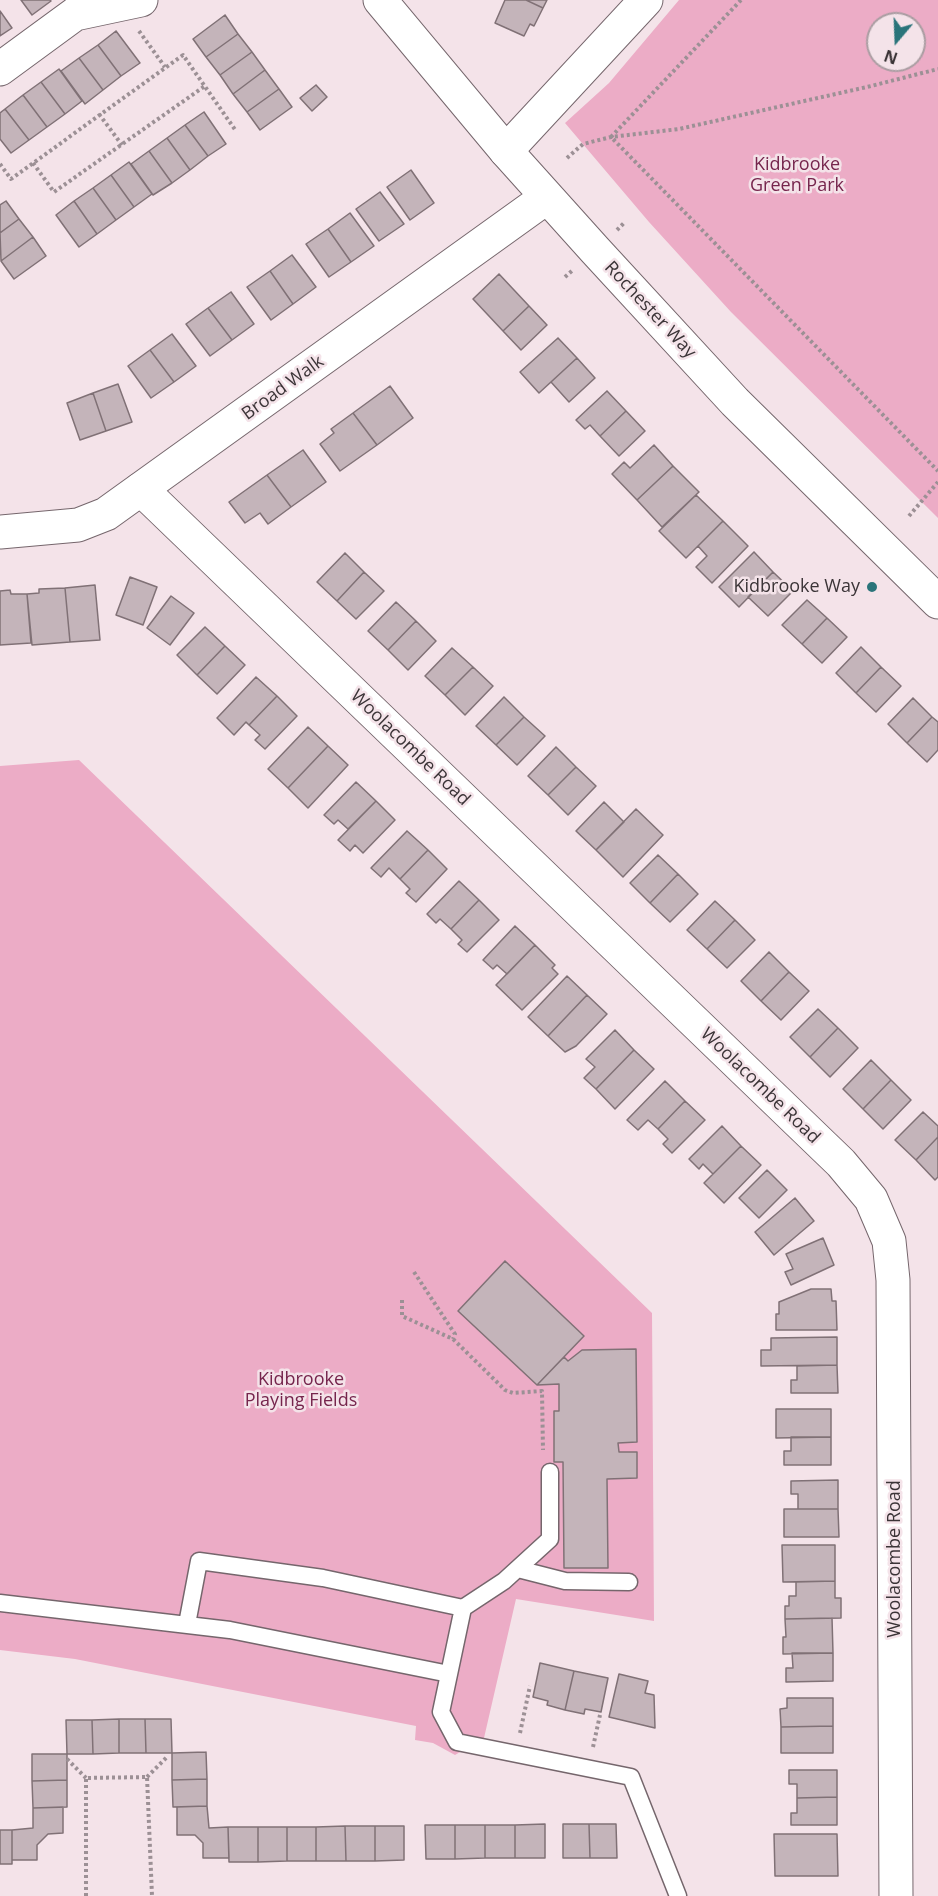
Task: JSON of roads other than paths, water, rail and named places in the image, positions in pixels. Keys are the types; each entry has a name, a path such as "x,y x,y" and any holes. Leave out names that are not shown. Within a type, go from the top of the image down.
{"street":[{"name":"Rochester Way","path":"380,0 506,151 735,402 938,602"},
{"path":"506,151 646,0"},
{"path":"0,69 70,7 131,3"},
{"name":"Broad Walk","path":"0,532 78,525 106,514 547,197"},
{"name":"Woolacombe Road","path":"141,489 841,1163 871,1199 889,1241 893,1280 896,1896"}],"lane":[{"path":"550,1472 550,1539 504,1581 464,1608 441,1712 457,1742 631,1777 678,1896"},
{"path":"187,1624 199,1561 323,1578 464,1608"},
{"path":"518,1569 565,1581 629,1582"},
{"path":"0,1603 230,1630 449,1674"}],"place":[{"name":"Kidbrooke Way","path":"872,587"}],"park label":[{"name":"Kidbrooke Green Park","path":"797,175"},
{"name":"Kidbrooke Playing Fields","path":"301,1390"}]}
